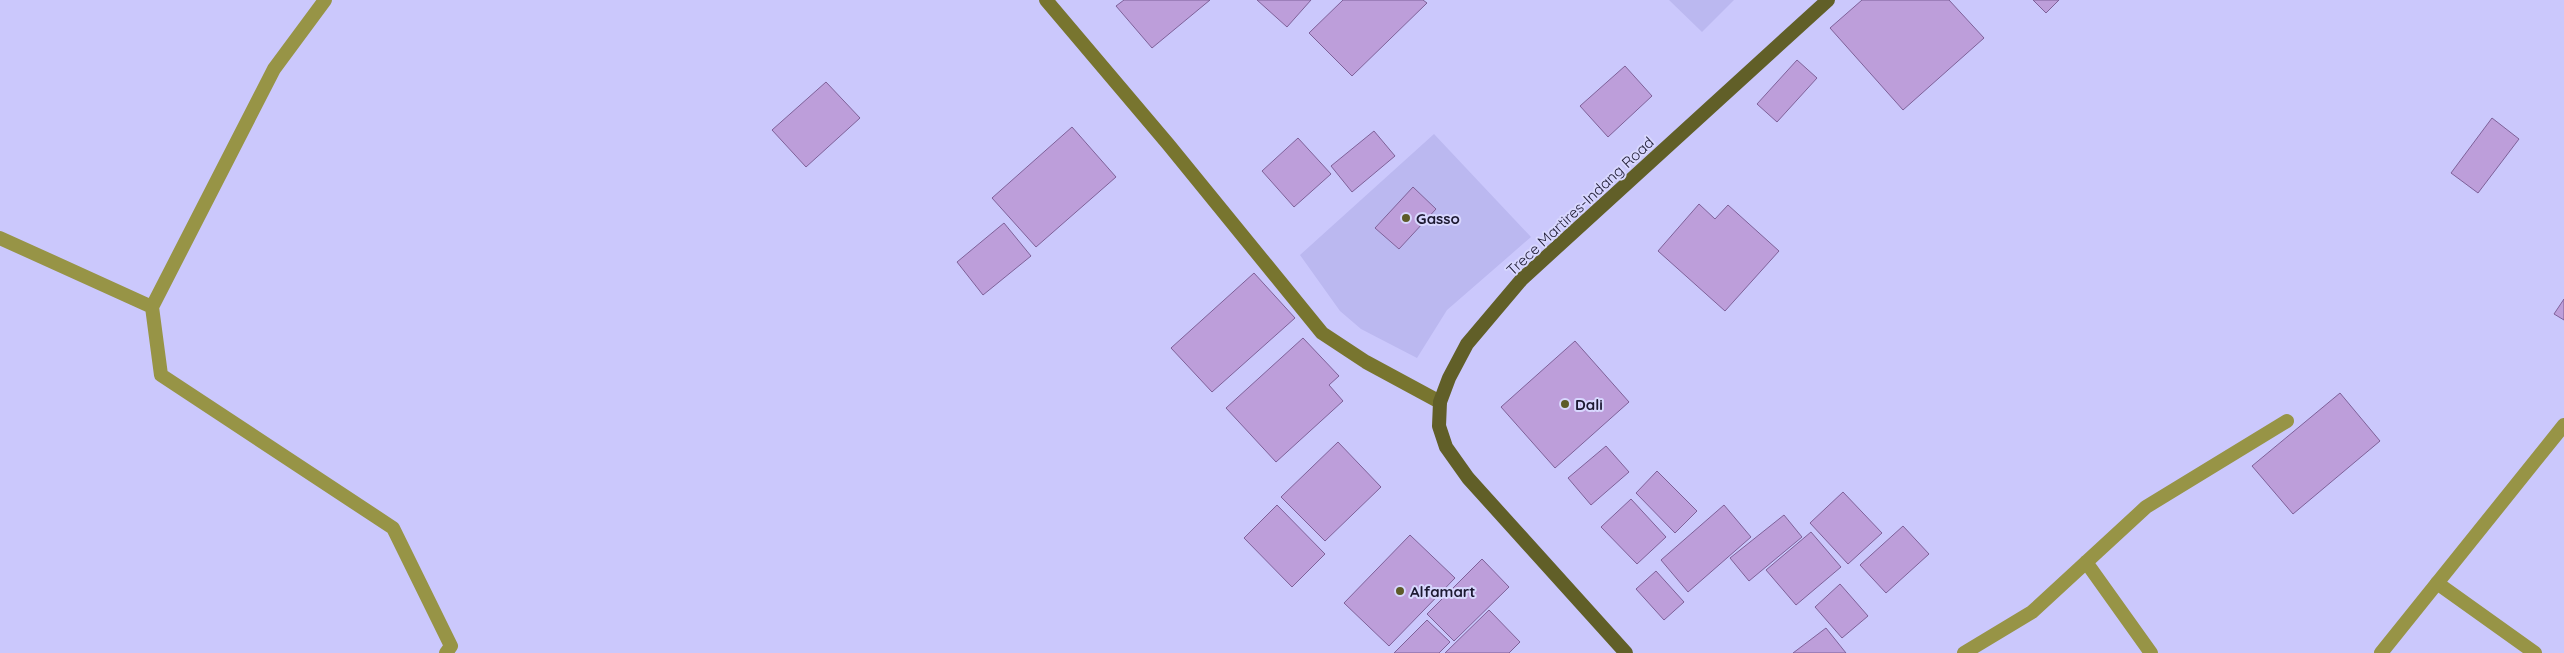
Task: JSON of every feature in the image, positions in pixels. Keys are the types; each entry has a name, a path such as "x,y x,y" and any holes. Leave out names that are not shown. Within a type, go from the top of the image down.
{"main road":[{"path":"1046,0 1168,144 1322,333 1366,362 1440,402"},
{"name":"Trece Martires-Indang Road","path":"1626,653 1468,478 1446,447 1439,426 1440,402 1449,378 1467,344 1522,279 1828,0"}],"street":[{"path":"325,0 274,68 152,307 161,375 393,528 451,646 446,653"},
{"path":"0,238 152,307"},
{"path":"1964,653 2032,612 2146,507 2287,421"},
{"path":"2381,653 2564,425"},
{"path":"2086,562 2151,653"},
{"path":"2437,583 2535,653"}],"shaded area":[{"path":"1669,0 1734,0 1702,32"},
{"path":"1434,134 1531,237 1447,310 1417,358 1361,329 1340,311 1300,255"}],"building":[{"path":"1124,0 1210,0 1152,48 1116,6"},
{"path":"1257,0 1311,0 1287,27"},
{"path":"1343,0 1423,0 1427,3 1352,76 1309,33"},
{"path":"1862,0 1949,0 1984,38 1903,110 1830,28"},
{"path":"2033,0 2059,0 2046,13"},
{"path":"1797,60 1817,78 1777,122 1757,104"},
{"path":"1625,66 1652,96 1608,137 1580,106"},
{"path":"826,82 860,118 806,167 772,130"},
{"path":"2492,118 2519,139 2478,193 2451,173"},
{"path":"1072,127 1116,177 1036,247 992,198"},
{"path":"1374,131 1395,156 1352,192 1331,166"},
{"path":"1298,138 1331,174 1294,207 1262,171"},
{"name":"Gasso","path":"1413,187 1436,209 1399,249 1375,228"},
{"path":"1699,204 1715,219 1728,205 1779,251 1725,311 1658,251"},
{"path":"1004,223 1031,256 983,295 957,262"},
{"path":"1254,273 1295,318 1212,392 1171,348"},
{"path":"2564,299 2564,320 2554,314"},
{"path":"1303,338 1339,376 1329,385 1343,401 1276,462 1226,408"},
{"name":"Dali","path":"1575,341 1629,402 1555,468 1501,407"},
{"path":"2340,393 2380,441 2293,514 2252,466"},
{"path":"1338,442 1381,487 1325,541 1281,497"},
{"path":"1606,446 1629,472 1591,505 1568,478"},
{"path":"1657,471 1697,511 1675,533 1636,493"},
{"path":"1843,492 1882,533 1848,564 1810,523"},
{"path":"1631,499 1666,537 1637,564 1601,527"},
{"path":"1277,505 1325,554 1292,587 1244,538"},
{"path":"1724,505 1751,537 1688,592 1661,560"},
{"path":"1784,515 1802,537 1749,581 1730,558"},
{"path":"1903,526 1929,554 1886,593 1860,565"},
{"path":"1811,532 1841,567 1796,605 1766,570"},
{"name":"Alfamart","path":"1410,535 1455,578 1389,646 1344,603"},
{"path":"1482,559 1509,587 1454,641 1427,614"},
{"path":"1656,571 1684,602 1664,620 1636,589"},
{"path":"1840,584 1868,616 1842,638 1815,607"},
{"path":"1489,610 1520,642 1509,653 1445,653"},
{"path":"1427,620 1450,642 1439,653 1394,653"},
{"path":"1826,628 1846,653 1793,653"}],"place":[{"name":"Gasso","path":"1406,218"},
{"name":"Dali","path":"1565,404"},
{"name":"Alfamart","path":"1400,591"}]}
